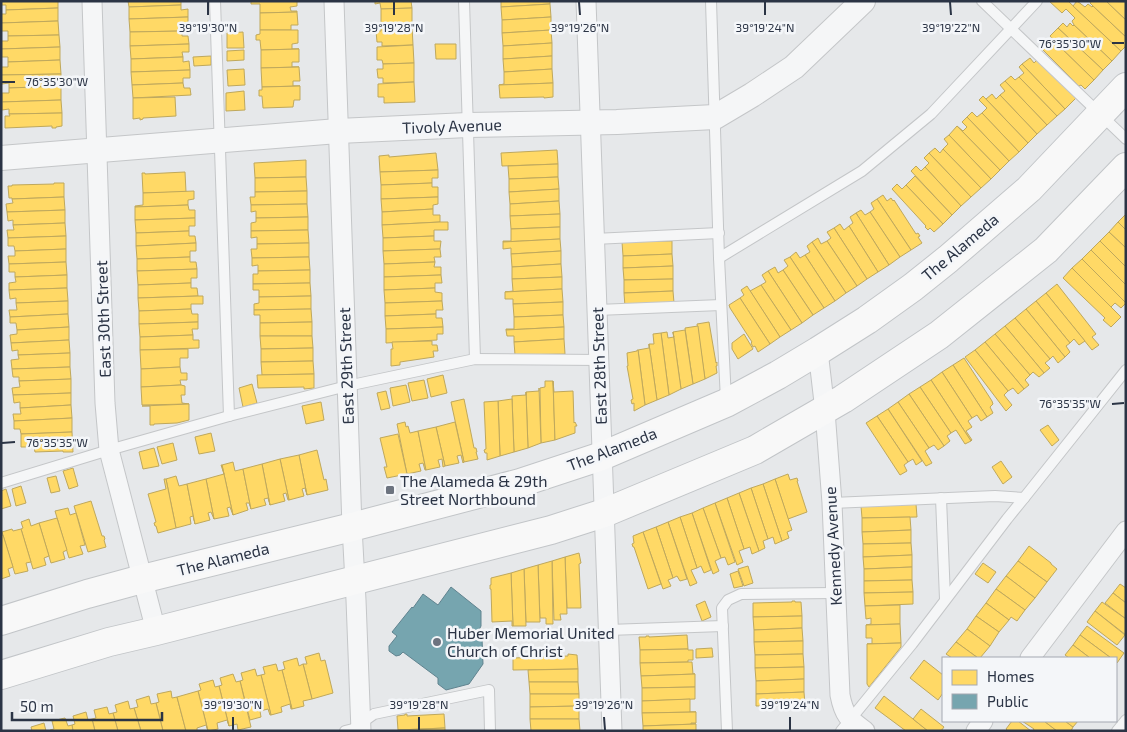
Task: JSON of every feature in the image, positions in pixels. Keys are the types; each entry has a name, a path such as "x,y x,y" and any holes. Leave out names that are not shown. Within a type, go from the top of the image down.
{"main road":[{"name":"The Alameda","path":"1,620 142,579 520,483 602,456 726,403 818,351 867,320 913,287 1029,189 1126,87"},
{"path":"1,675 110,642 542,532 604,513 755,450 825,411 939,335 1046,250 1126,167"}],"street":[{"name":"East 30th Street","path":"92,1 105,393 109,450 156,631"},
{"name":"East 29th Street","path":"334,1 355,580 356,728"},
{"name":"East 28th Street","path":"586,1 612,731"},
{"name":"Tivoly Avenue","path":"1,158 338,130 715,117 794,67 863,1"},
{"name":"Kennedy Avenue","path":"818,351 832,502 840,695 845,725 865,731"},
{"path":"1031,657 1126,531"}],"lane":[{"path":"214,1 229,416"},
{"path":"464,1 475,359"},
{"path":"711,1 718,234 726,403"},
{"path":"982,1 1126,139"},
{"path":"719,258 862,171 930,114 1037,1"},
{"path":"594,239 718,234"},
{"path":"597,310 721,305"},
{"path":"1,483 229,416 347,386 475,359 599,360"},
{"path":"845,725 912,644 1007,519 1126,370"},
{"path":"832,502 995,496 1024,498"},
{"path":"941,498 946,599"},
{"path":"727,731 722,608 728,600 741,594 835,593"},
{"path":"608,630 723,626"},
{"path":"356,728 374,714 489,690 490,731"},
{"path":"1118,731 1126,720"}],"building: Homes":[{"path":"1,1 58,1 58,8 6,10 6,5 1,5"},
{"path":"128,1 181,1 181,5 129,7"},
{"path":"251,1 297,1 297,6 290,7 291,11 297,12 260,13 260,4 251,4"},
{"path":"375,1 411,1 412,8 381,9 380,3 375,4"},
{"path":"501,1 550,1 550,4 501,7"},
{"path":"1049,1 1068,1 1121,51 1112,61 1074,25 1072,21 1075,18 1066,9 1062,13"},
{"path":"1077,1 1085,7 1088,4 1093,6 1126,37 1126,46 1121,51 1073,6"},
{"path":"1091,1 1106,1 1126,20 1126,37 1090,3"},
{"path":"1106,1 1126,2 1126,20"},
{"path":"550,4 551,17 502,20 501,7"},
{"path":"181,5 181,10 188,9 188,17 129,19 129,7"},
{"path":"58,8 58,21 1,23 1,14 6,14 6,10"},
{"path":"412,8 412,26 381,27 381,9"},
{"path":"297,12 298,25 291,25 291,30 260,30 260,13"},
{"path":"188,17 188,26 181,26 182,31 130,32 129,19"},
{"path":"551,17 551,30 502,33 502,20"},
{"path":"58,21 59,35 8,36 8,31 1,31 1,23"},
{"path":"1063,23 1067,27 1070,23 1074,25 1112,61 1103,70 1058,28"},
{"path":"412,26 413,45 382,46 382,42 377,42 376,31 381,31 381,27"},
{"path":"1058,28 1103,70 1094,80 1050,36"},
{"path":"260,30 298,30 298,43 292,44 292,49 299,49 261,50 260,40 256,40 256,35 260,34"},
{"path":"551,30 552,43 503,46 502,33"},
{"path":"182,31 182,36 188,36 189,44 130,46 130,32"},
{"path":"243,32 244,48 227,48 227,33"},
{"path":"59,35 60,47 1,49 1,41 8,41 8,36"},
{"path":"1046,42 1049,45 1053,42 1057,44 1094,80 1085,89 1081,85 1079,86 1040,47"},
{"path":"552,43 552,56 503,59 503,46"},
{"path":"189,44 189,52 182,52 183,57 131,59 130,46"},
{"path":"435,44 456,44 456,59 436,59"},
{"path":"413,45 414,63 383,64 382,60 377,60 377,47"},
{"path":"60,47 60,60 8,62 8,57 1,57 1,49"},
{"path":"299,49 299,62 292,62 292,67 299,67 261,68 261,50"},
{"path":"244,50 244,60 227,61 227,51"},
{"path":"211,56 211,65 194,66 193,57"},
{"path":"552,56 552,69 504,72 503,59"},
{"path":"183,57 183,62 189,61 190,70 131,72 131,59"},
{"path":"1030,58 1034,63 1038,59 1076,98 1065,109 1022,64"},
{"path":"60,60 61,74 1,75 1,67 8,67 8,62"},
{"path":"414,63 414,82 383,83 383,78 378,78 377,69 383,69 383,64"},
{"path":"1022,64 1065,109 1057,116 1019,77 1024,73 1019,67"},
{"path":"299,67 300,81 293,81 293,86 300,86 262,87 261,68"},
{"path":"244,69 245,85 228,86 227,70"},
{"path":"552,69 553,83 499,85 504,84 504,72"},
{"path":"190,70 190,78 183,78 183,83 132,85 131,72"},
{"path":"61,74 61,86 9,88 9,83 2,84 1,75"},
{"path":"1011,76 1015,80 1019,77 1057,116 1047,125 1005,81"},
{"path":"1005,81 1047,125 1037,134 1000,95 1005,91 1000,85"},
{"path":"414,82 415,102 384,103 384,97 378,97 378,84"},
{"path":"183,83 184,88 190,88 191,95 133,98 132,85"},
{"path":"553,83 553,97 500,98 499,85"},
{"path":"61,86 61,100 2,102 2,93 9,93 9,88"},
{"path":"300,86 300,100 294,100 293,107 263,108 262,96 259,96 259,90 262,90 262,87"},
{"path":"244,91 245,110 226,111 226,93"},
{"path":"992,94 996,99 1000,95 1037,134 1028,143 986,99"},
{"path":"983,96 1028,143 1019,152 982,113 987,108 979,100"},
{"path":"175,97 176,116 133,119 133,98"},
{"path":"61,100 62,113 9,114 9,109 2,110 2,102"},
{"path":"972,112 977,117 982,113 1019,152 1009,161 967,117"},
{"path":"62,113 62,126 56,128 52,128 52,126 5,128 5,116 10,116 9,114"},
{"path":"967,117 1009,161 1000,170 957,126 963,131 967,127 962,122"},
{"path":"957,126 1000,170 991,179 949,135"},
{"path":"949,135 991,179 981,188 943,149 948,144 944,139"},
{"path":"935,148 940,153 943,149 981,188 971,197 929,153"},
{"path":"557,150 558,164 502,166 501,153"},
{"path":"436,153 438,170 380,172 379,156 389,155 389,157"},
{"path":"929,153 971,197 961,206 925,167 929,163 924,158"},
{"path":"306,160 306,177 255,178 254,163"},
{"path":"558,164 558,177 509,179 508,166"},
{"path":"916,166 921,171 925,167 961,206 952,215 911,171"},
{"path":"438,170 438,178 432,178 432,183 381,185 380,172"},
{"path":"185,172 186,192 143,193 142,173"},
{"path":"915,176 952,215 943,224 906,185"},
{"path":"306,177 307,191 255,192 255,178"},
{"path":"558,177 559,189 509,192 509,179"},
{"path":"64,183 64,197 9,198 8,186"},
{"path":"432,183 432,187 438,187 438,197 381,199 381,185"},
{"path":"897,184 902,189 906,185 943,224 934,232 930,228 928,230 892,189"},
{"path":"559,189 559,201 510,204 509,192"},
{"path":"194,191 194,199 188,200 188,205 135,207 143,205 143,193"},
{"path":"307,191 307,204 251,205 250,197 255,197 255,192"},
{"path":"883,195 887,201 891,198 894,200 916,234 918,233 920,236 918,237 922,243 911,250 877,199"},
{"path":"64,197 65,210 7,212 6,204 13,203 12,199"},
{"path":"438,197 438,204 433,205 433,209 382,212 381,199"},
{"path":"877,199 911,250 900,257 870,212 874,209 871,203"},
{"path":"559,201 560,214 510,216 510,204"},
{"path":"307,204 308,217 256,218 256,211 251,212 251,205"},
{"path":"188,205 189,210 195,210 195,218 135,220 135,207"},
{"path":"433,209 433,215 440,215 440,222 382,225 382,212"},
{"path":"65,210 65,223 13,225 13,220 8,221 7,212"},
{"path":"861,210 865,215 870,212 900,257 889,265 856,213"},
{"path":"856,213 889,265 878,272 849,226 853,223 850,217"},
{"path":"560,214 560,227 511,229 510,216"},
{"path":"1126,214 1126,230 1118,222"},
{"path":"308,217 308,230 251,231 251,223 256,222 256,218"},
{"path":"195,218 195,226 189,226 189,231 136,233 135,220"},
{"path":"448,222 448,230 434,230 434,236 383,238 382,225"},
{"path":"1118,222 1126,230 1126,248 1109,232"},
{"path":"65,223 66,236 8,238 7,230 14,230 13,225"},
{"path":"840,224 844,230 849,226 878,272 867,279 834,228"},
{"path":"560,227 560,239 503,242 511,241 511,229"},
{"path":"834,228 867,279 857,286 827,241 831,238 827,232"},
{"path":"308,230 309,243 257,244 257,237 251,238 251,231"},
{"path":"189,231 189,236 195,236 196,243 136,246 136,233"},
{"path":"1109,232 1126,248 1126,267 1100,241"},
{"path":"66,236 66,249 15,251 14,246 8,246 8,238"},
{"path":"434,236 434,241 441,241 440,249 383,251 383,238"},
{"path":"818,238 821,244 827,241 857,286 846,293 812,242"},
{"path":"560,239 561,251 511,254 511,248 503,249 503,242"},
{"path":"672,241 672,254 623,256 622,242"},
{"path":"1100,241 1126,267 1126,285 1091,250"},
{"path":"812,242 846,293 835,301 805,255 810,252 807,246"},
{"path":"196,243 196,251 190,251 190,257 137,259 136,246"},
{"path":"309,243 309,257 252,258 251,249 257,249 257,244"},
{"path":"66,249 66,262 9,264 8,256 15,256 15,251"},
{"path":"440,249 441,257 434,257 435,262 384,264 383,251"},
{"path":"1091,250 1126,285 1126,303 1082,259"},
{"path":"561,251 561,264 512,267 511,254"},
{"path":"796,252 800,258 805,255 835,301 824,308 790,257"},
{"path":"672,254 673,266 623,268 623,256"},
{"path":"190,257 190,262 196,262 197,269 137,271 137,259"},
{"path":"309,257 310,270 258,271 258,265 252,266 252,258"},
{"path":"790,257 824,308 813,315 783,270 788,266 784,260"},
{"path":"1082,259 1126,303 1121,308 1115,303 1111,307 1072,268"},
{"path":"66,262 67,275 15,277 15,272 9,272 9,264"},
{"path":"435,262 434,267 441,267 441,275 384,277 384,264"},
{"path":"561,264 562,277 512,279 512,267"},
{"path":"673,266 673,279 624,280 623,268"},
{"path":"775,267 778,273 783,270 813,315 802,323 768,271"},
{"path":"1072,268 1121,317 1111,327 1103,320 1105,318 1063,278"},
{"path":"197,269 197,278 191,278 191,283 138,285 137,271"},
{"path":"310,270 310,283 253,284 253,274 258,274 258,271"},
{"path":"768,271 802,323 791,330 761,285 766,282 762,275"},
{"path":"67,275 67,288 9,290 9,283 16,282 15,277"},
{"path":"441,275 442,283 435,283 435,288 384,290 384,277"},
{"path":"562,277 562,289 505,292 513,291 512,279"},
{"path":"673,279 673,291 624,293 624,280"},
{"path":"191,283 191,288 197,288 198,296 138,298 138,285"},
{"path":"310,283 311,296 259,297 259,290 253,290 253,284"},
{"path":"1057,284 1096,334 1092,337 1099,345 1092,350 1046,293"},
{"path":"761,285 791,330 780,337 750,291"},
{"path":"747,286 780,337 770,344 740,298 744,295 741,290"},
{"path":"67,288 68,301 16,303 16,298 10,299 9,290"},
{"path":"435,288 435,292 442,293 442,301 385,303 384,290"},
{"path":"562,289 563,302 513,304 513,299 505,299 505,292"},
{"path":"673,291 674,303 625,307 624,293"},
{"path":"1046,293 1085,341 1079,345 1074,339 1070,343 1036,301"},
{"path":"203,296 203,304 191,304 191,309 139,311 138,298"},
{"path":"311,296 311,309 254,310 254,304 259,303 259,297"},
{"path":"740,298 770,344 758,352 755,346 753,347 752,342 729,305"},
{"path":"68,301 68,314 10,317 9,310 17,310 16,303"},
{"path":"442,301 443,310 436,310 436,314 385,316 385,303"},
{"path":"1036,301 1070,343 1066,346 1070,352 1065,357 1026,309"},
{"path":"563,302 563,315 514,317 513,304"},
{"path":"191,309 192,314 198,314 198,322 139,324 139,311"},
{"path":"311,309 312,322 260,323 260,315 254,315 254,310"},
{"path":"1026,309 1065,357 1058,363 1053,356 1050,359 1015,318"},
{"path":"68,314 69,327 17,330 16,323 10,323 10,317"},
{"path":"436,314 436,318 442,318 443,327 386,329 385,316"},
{"path":"563,315 564,327 506,330 514,329 514,317"},
{"path":"1015,318 1050,359 1045,363 1050,368 1044,373 1005,326"},
{"path":"198,322 198,329 192,329 193,335 140,337 139,324"},
{"path":"312,322 312,336 260,336 260,323"},
{"path":"709,322 717,362 717,373 705,379 697,324"},
{"path":"698,326 705,379 693,384 685,328"},
{"path":"1005,326 1044,373 1039,377 1033,372 1030,375 995,334"},
{"path":"69,327 69,340 11,343 10,335 17,334 17,330"},
{"path":"443,327 443,334 437,334 437,340 386,343 386,329"},
{"path":"564,327 564,339 514,342 514,336 507,336 506,330"},
{"path":"685,330 693,384 681,389 673,332"},
{"path":"667,332 668,338 674,337 681,389 669,395 661,333"},
{"path":"661,333 669,395 657,400 649,344 654,344 653,334"},
{"path":"744,334 753,349 738,359 732,349 732,343"},
{"path":"995,334 1030,375 1025,380 1029,385 1024,389 985,342"},
{"path":"193,335 193,340 199,340 199,348 140,350 140,337"},
{"path":"260,336 312,336 313,348 261,349"},
{"path":"564,339 565,354 515,355 514,342"},
{"path":"69,340 70,353 18,355 18,350 12,351 11,343"},
{"path":"432,341 432,345 437,345 438,351 433,351 434,357 400,362 400,365 391,366 392,342"},
{"path":"985,342 1024,389 1018,394 1013,388 1008,391 975,350"},
{"path":"649,344 657,400 645,405 638,350 649,348"},
{"path":"313,348 313,361 261,362 261,349"},
{"path":"188,349 188,358 180,358 180,367 141,369 140,350"},
{"path":"637,350 645,405 634,411 634,403 632,404 631,400 633,399 627,366 627,353"},
{"path":"975,350 1008,391 1004,395 1012,405 1006,411 965,357"},
{"path":"70,353 70,367 12,369 11,360 19,359 18,355"},
{"path":"964,358 992,401 993,404 990,407 993,413 987,417 953,365"},
{"path":"313,361 314,374 262,375 261,362"},
{"path":"953,365 987,417 981,421 977,415 972,418 942,372"},
{"path":"70,367 71,379 19,381 19,377 13,377 12,369"},
{"path":"180,367 181,373 187,373 187,380 180,380 181,385 141,387 141,369"},
{"path":"942,372 972,418 968,421 972,427 966,431 971,441 931,380"},
{"path":"314,374 314,388 258,388 257,375"},
{"path":"443,375 447,393 431,397 427,379"},
{"path":"71,379 71,393 13,395 12,388 20,387 19,381"},
{"path":"424,380 428,398 412,401 408,383"},
{"path":"931,380 971,441 965,444 956,430 951,433 920,387"},
{"path":"545,381 553,381 555,440 541,443 540,388 545,387"},
{"path":"553,381 554,392 573,391 574,423 577,426 575,426 575,433 555,440"},
{"path":"252,384 257,403 243,407 239,388"},
{"path":"406,385 410,402 393,406 390,388"},
{"path":"185,386 185,395 181,395 182,403 189,404 142,405 141,387"},
{"path":"920,387 951,433 947,436 950,441 944,446 909,394"},
{"path":"539,388 541,443 528,448 526,392 539,391"},
{"path":"386,391 390,408 381,410 377,393"},
{"path":"526,392 528,448 514,452 512,396 526,395"},
{"path":"71,393 71,405 20,408 20,402 14,403 13,395"},
{"path":"909,394 944,446 938,450 934,445 929,448 898,402"},
{"path":"464,399 478,459 464,462 451,402"},
{"path":"512,399 514,452 500,456 498,401"},
{"path":"498,401 500,456 487,460 487,453 484,450 486,449 484,402"},
{"path":"321,402 324,420 306,424 302,406"},
{"path":"898,402 929,448 925,451 932,463 926,466 888,409"},
{"path":"189,404 189,420 154,425 150,425 150,406 142,406"},
{"path":"71,405 72,418 14,421 13,414 21,414 20,408"},
{"path":"888,409 922,461 916,465 913,459 908,462 877,416"},
{"path":"877,416 908,462 904,465 907,471 900,475 866,423"},
{"path":"72,418 72,432 21,434 20,429 14,429 14,421"},
{"path":"405,422 410,433 418,431 426,470 423,463 419,464 421,471 407,474 397,424"},
{"path":"455,422 464,462 461,455 457,456 459,463 445,466 436,427"},
{"path":"1048,425 1059,440 1052,446 1040,430"},
{"path":"436,427 445,466 443,467 442,459 438,460 440,467 426,470 418,431"},
{"path":"72,432 73,452 35,452 34,447 21,447 21,434"},
{"path":"211,433 215,451 199,454 195,437"},
{"path":"398,434 407,474 387,478 384,467 387,467 380,438"},
{"path":"173,443 177,460 162,464 157,447"},
{"path":"154,448 159,466 143,469 139,452"},
{"path":"317,450 328,490 307,495 299,455"},
{"path":"299,455 307,495 305,488 302,489 304,496 289,500 280,459"},
{"path":"280,459 289,500 286,493 283,494 285,501 270,505 262,464"},
{"path":"1001,461 1012,477 1003,484 992,467"},
{"path":"233,462 235,471 243,469 251,509 249,503 246,503 248,510 233,515 222,465"},
{"path":"262,464 270,505 268,498 264,499 266,505 251,509 243,469"},
{"path":"73,468 78,486 69,489 63,471"},
{"path":"224,474 233,515 230,507 227,508 229,516 214,519 206,479"},
{"path":"788,474 790,480 797,478 807,512 788,519 775,479"},
{"path":"56,476 60,491 51,493 47,478"},
{"path":"176,476 179,486 187,484 195,524 193,516 190,517 191,524 176,528 166,479"},
{"path":"164,479 166,479 176,528 158,533 148,494 166,489"},
{"path":"206,479 214,519 211,512 208,513 210,520 195,524 187,484"},
{"path":"775,479 792,530 787,532 789,538 782,541 763,484"},
{"path":"763,484 782,541 775,544 773,537 768,539 751,488"},
{"path":"21,486 26,503 16,506 12,489"},
{"path":"751,488 768,539 763,541 765,548 759,551 739,493"},
{"path":"6,489 11,506 1,509 1,491"},
{"path":"739,493 759,551 752,554 750,547 744,549 727,498"},
{"path":"727,498 744,549 739,551 743,562 737,565 715,503"},
{"path":"91,501 102,536 105,539 106,547 88,552 74,506"},
{"path":"715,503 735,562 728,565 725,557 721,558 703,508"},
{"path":"916,504 917,517 862,518 861,506"},
{"path":"68,508 70,515 76,513 85,545 80,546 83,554 69,558 55,511"},
{"path":"703,508 721,558 715,561 719,571 713,574 692,513"},
{"path":"692,513 711,570 704,573 701,566 697,568 680,517"},
{"path":"680,517 697,568 691,570 697,583 690,586 668,522"},
{"path":"910,517 911,530 862,532 862,518"},
{"path":"57,518 67,550 63,552 65,559 51,563 39,523"},
{"path":"29,519 31,526 39,523 49,556 44,558 46,565 33,569 21,529 23,528 21,522"},
{"path":"668,522 687,579 680,581 677,576 673,578 656,527"},
{"path":"656,527 673,578 668,580 671,586 663,589 643,532"},
{"path":"12,529 13,531 21,529 31,562 26,563 28,571 15,574 2,532"},
{"path":"911,530 911,543 863,544 862,532"},
{"path":"643,532 661,584 648,589 632,544 634,543 633,536"},
{"path":"1,535 3,535 13,567 8,569 10,576 1,579"},
{"path":"911,543 912,555 863,557 863,544"},
{"path":"1029,546 1057,569 1047,582 1018,561"},
{"path":"579,553 581,563 579,564 581,608 567,608 565,557"},
{"path":"912,555 912,567 864,569 863,557"},
{"path":"565,557 567,614 560,614 561,620 554,620 552,561"},
{"path":"552,561 553,624 546,624 546,618 540,618 538,565"},
{"path":"1018,561 1047,582 1035,598 1006,576"},
{"path":"983,563 996,572 988,583 975,574"},
{"path":"538,565 540,622 526,622 524,569"},
{"path":"748,566 753,583 744,586 738,569"},
{"path":"912,567 912,580 864,581 864,569"},
{"path":"524,569 526,626 513,626 511,573"},
{"path":"738,571 743,586 734,588 730,574"},
{"path":"511,573 513,626 512,621 492,622 490,589 491,578"},
{"path":"1006,576 1035,598 1025,610 996,589"},
{"path":"912,580 913,592 864,593 864,581"},
{"path":"1120,584 1126,588 1126,603 1113,593"},
{"path":"996,589 1025,610 1017,621 1011,617 1009,620 986,603"},
{"path":"913,592 913,604 865,606 864,593"},
{"path":"1113,593 1126,603 1126,619 1105,603"},
{"path":"705,601 711,617 702,621 696,605"},
{"path":"801,602 802,616 753,617 753,603"},
{"path":"1102,602 1126,619 1126,635 1095,611"},
{"path":"986,603 1009,620 999,632 976,616"},
{"path":"900,605 900,624 866,625 871,624 871,618 866,619 865,606"},
{"path":"1095,611 1125,635 1117,645 1087,622"},
{"path":"802,616 802,628 754,630 753,617"},
{"path":"976,616 999,632 990,646 967,629"},
{"path":"900,624 901,643 872,644 872,638 866,638 866,625"},
{"path":"1087,626 1124,653 1117,663 1117,657 1110,657 1080,635"},
{"path":"802,628 803,641 754,642 754,630"},
{"path":"967,629 990,646 981,657 977,657 956,642"},
{"path":"687,635 688,649 640,650 639,637"},
{"path":"1080,635 1110,657 1089,657 1073,645"},
{"path":"803,641 803,654 755,655 754,642"},
{"path":"956,642 977,657 950,657 946,654"},
{"path":"901,643 901,647 869,687 867,684 867,644"},
{"path":"1073,645 1089,657 1068,657 1065,655"},
{"path":"712,648 713,657 696,658 696,649"},
{"path":"640,650 693,650 693,660 688,660 688,662 640,663"},
{"path":"319,653 321,661 325,660 333,693 312,699 303,664 307,664 305,657"},
{"path":"568,654 577,655 578,669 513,670 513,658 568,656"},
{"path":"803,654 804,667 755,668 755,655"},
{"path":"297,658 299,666 303,664 312,699 303,701 304,706 292,709 282,670 285,669 283,662"},
{"path":"924,660 942,674 942,694 938,700 910,678"},
{"path":"692,662 693,674 695,674 641,676 640,663"},
{"path":"276,664 278,671 282,670 292,709 290,704 281,707 282,712 271,715 261,675 265,674 263,667"},
{"path":"804,667 804,679 756,681 755,668"},
{"path":"255,669 257,676 261,675 271,715 268,709 260,711 261,717 250,720 240,681 243,680 241,673"},
{"path":"578,669 578,682 529,682 528,670"},
{"path":"233,674 236,682 240,681 251,727 238,730 237,724 229,726 219,686 222,685 220,678"},
{"path":"695,674 695,687 642,688 641,676"},
{"path":"804,679 804,692 756,694 756,681"},
{"path":"213,680 215,687 219,686 229,726 227,720 217,723 218,729 208,731 198,691 201,690 199,684"},
{"path":"529,682 578,682 579,694 530,694"},
{"path":"695,687 695,699 642,701 642,688"},
{"path":"171,691 172,698 177,697 186,731 163,731 156,703 159,702 157,694"},
{"path":"198,691 208,731 206,725 197,728 197,731 186,731 177,697"},
{"path":"804,692 805,705 756,706 756,694"},
{"path":"530,694 579,694 579,706 530,707"},
{"path":"149,696 151,704 156,703 163,731 141,731 134,708 138,707 136,700"},
{"path":"884,696 928,731 906,731 875,708"},
{"path":"690,699 690,712 696,712 642,713 642,701"},
{"path":"128,701 130,709 134,708 141,731 118,731 113,713 117,712 115,705"},
{"path":"579,706 579,719 530,719 530,707"},
{"path":"107,707 109,714 113,713 118,731 95,731 92,719 96,718 94,710"},
{"path":"921,709 944,727 941,731 928,731 913,719"},
{"path":"86,712 88,720 92,719 95,731 73,731 72,725 75,724 73,716"},
{"path":"696,712 696,723 691,724 696,724 643,726 642,713"},
{"path":"405,714 407,716 444,714 445,728 398,730 397,716"},
{"path":"65,718 68,726 72,725 73,731 50,731 54,729 52,721"},
{"path":"530,719 579,719 580,731 531,731"},
{"path":"1011,722 1019,722 1031,731 1008,731 1006,729"},
{"path":"1024,722 1045,722 1057,731 1033,731 1034,729"},
{"path":"1045,722 1066,722 1073,727 1071,731 1057,731"},
{"path":"1066,722 1077,722 1073,727"},
{"path":"44,723 46,731 32,731 31,727"},
{"path":"696,724 696,731 643,731 643,726"},
{"path":"445,728 445,731 398,731 398,730"}],"building: Public":[{"name":"Huber Memorial United Church of Christ","path":"451,587 481,611 481,626 477,634 482,638 483,664 469,684 446,690 438,684 438,678 403,652 396,656 389,651 389,646 397,636 392,632 423,594 438,605"}],"place":[{"name":"The Alameda & 29th Street Northbound","path":"390,490"},
{"name":"Huber Memorial United Church of Christ","path":"437,642"}]}
